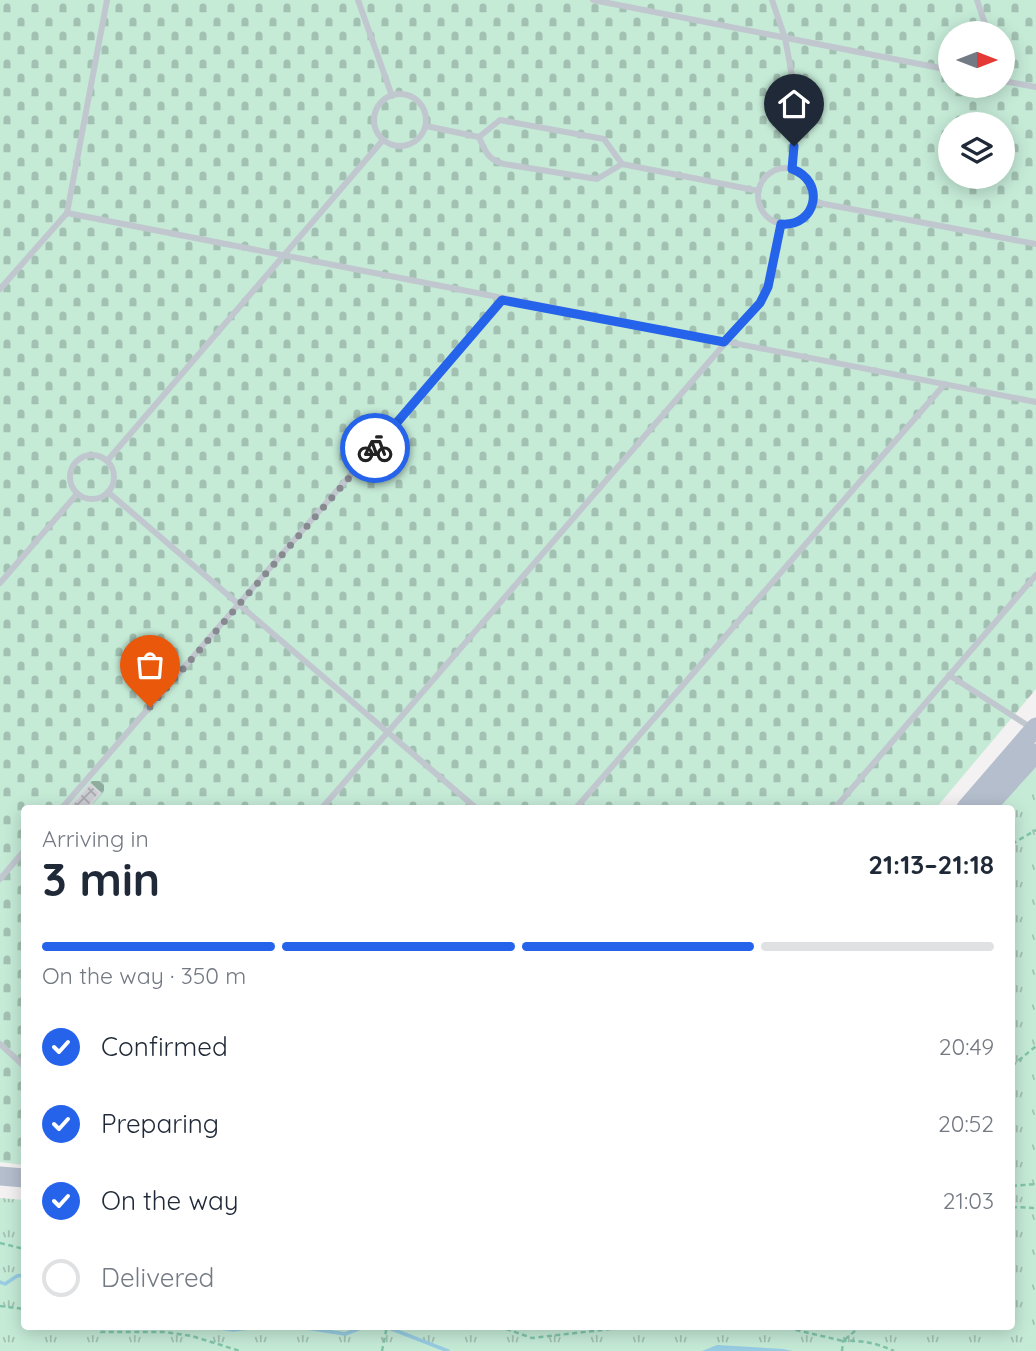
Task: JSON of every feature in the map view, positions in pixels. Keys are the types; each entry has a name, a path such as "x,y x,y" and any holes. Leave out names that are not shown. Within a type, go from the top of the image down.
{"main road":[{"path":"969,805 1035,729"},
{"path":"989,805 1036,753"},
{"path":"0,1176 21,1178"},
{"path":"0,1189 21,1191"}],"lane":[{"path":"0,289 67,213 107,0"},
{"path":"358,0 392,96"},
{"path":"593,0 938,69"},
{"path":"772,0 785,38 797,102 792,169"},
{"path":"977,0 984,21"},
{"path":"1015,82 1036,87"},
{"path":"405,95 417,101 425,112 426,126 420,138 408,145 395,146 383,140 376,129 375,115 381,103 392,96 405,95"},
{"path":"426,126 480,136 500,120 594,136 611,146 622,164"},
{"path":"480,136 487,155 493,162 597,179 622,164 759,191"},
{"path":"107,461 383,140"},
{"path":"792,169 810,181 814,202 802,220 781,224 763,212 759,191 771,173 792,169"},
{"path":"814,202 1036,244"},
{"path":"67,213 502,300 1036,402"},
{"path":"324,805 760,303 768,287 781,224"},
{"path":"65,805 502,300"},
{"path":"579,805 944,385"},
{"path":"91,455 107,461 114,476 108,492 93,500 77,494 70,479 76,463 91,455"},
{"path":"108,492 473,805"},
{"path":"0,583 77,494"},
{"path":"838,805 1036,575"},
{"path":"949,675 1035,729"},
{"path":"0,879 21,854"},
{"path":"0,1044 21,1063"}],"path":[{"path":"1015,842 1036,830"},
{"path":"1015,1064 1036,1046"},
{"path":"1015,1186 1036,1184"},
{"path":"1015,1207 1036,1208"},
{"path":"0,1243 21,1248"},
{"path":"0,1306 21,1309"},
{"path":"99,1330 165,1332 192,1336 240,1351"},
{"path":"382,1351 386,1330"},
{"path":"509,1330 532,1338 602,1330"},
{"path":"797,1330 843,1340 872,1341 894,1351"},
{"path":"842,1351 843,1340 856,1330"}],"green space":[{"path":"0,0 1036,0 1036,689 939,805 21,805 21,1165 0,1162"},
{"path":"1036,753 1036,1351 0,1351 0,1198 21,1200 21,1330 1015,1330 1015,805 995,805"}],"water":[{"path":"717,1345 783,1349 793,1351 702,1351"}],"building":[{"path":"90,784 100,793 90,805 72,805"}],"waterway":[{"path":"0,1282 5,1284 21,1275"},
{"path":"320,1330 345,1334 356,1330"},
{"path":"394,1330 448,1351"}],"way so far":[{"path":"150,707 375,448"}],"route":[{"path":"375,448 502,300 724,342 760,303 768,287 781,224 788,225 802,220 814,202 810,181 805,175 792,169 794,146"}]}
